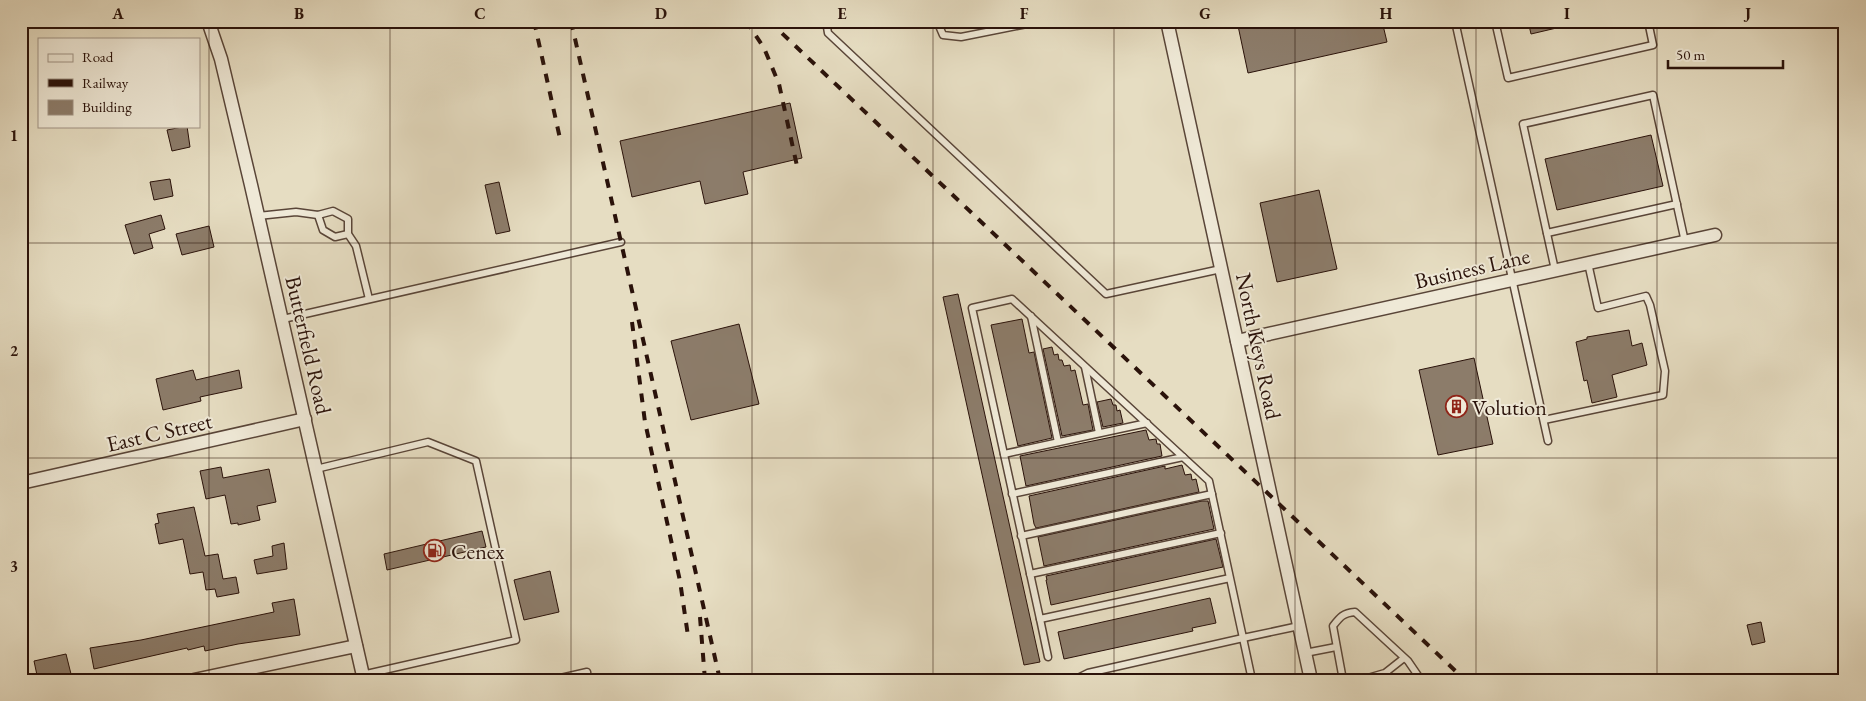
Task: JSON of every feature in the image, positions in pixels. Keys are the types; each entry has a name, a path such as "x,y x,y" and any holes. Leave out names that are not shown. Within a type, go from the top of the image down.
{"street":[{"name":"Butterfield Road","path":"208,21 221,59 306,419 363,677"},
{"name":"North Keys Road","path":"1167,21 1311,680"},
{"name":"Business Lane","path":"1237,341 1715,235"},
{"name":"East C Street","path":"21,483 306,419"},
{"path":"194,680 356,646"}],"lane":[{"path":"826,21 828,33 1106,294 1221,268"},
{"path":"938,21 943,35 961,37 1042,21"},
{"path":"1455,21 1548,441"},
{"path":"1495,21 1508,78 1653,45 1648,21"},
{"path":"1555,270 1523,124 1634,100 1653,96 1685,242"},
{"path":"1547,233 1676,204"},
{"path":"258,216 296,212 318,214 333,211 348,220 348,234 356,246 369,299"},
{"path":"318,214 323,230 335,237 348,234"},
{"path":"282,319 621,242"},
{"path":"1544,420 1663,395 1665,371 1650,305 1646,296 1598,308 1588,263"},
{"path":"1048,657 972,308 1012,299 1209,481 1252,680"},
{"path":"1031,316 1058,442"},
{"path":"1085,367 1099,433"},
{"path":"1004,454 1147,422"},
{"path":"316,468 428,442 476,461 516,640 363,677"},
{"path":"1012,494 1183,457"},
{"path":"1021,536 1212,494"},
{"path":"1030,574 1221,533"},
{"path":"1040,620 1230,578"},
{"path":"1343,680 1333,626 1346,612 1355,612 1404,658 1421,680"},
{"path":"1074,680 1088,673 1299,626"},
{"path":"1305,653 1336,648"},
{"path":"1361,680 1385,673 1404,658"},
{"path":"552,680 587,672 588,680"}],"building":[{"path":"1237,21 1382,21 1387,42 1248,73"},
{"path":"1528,21 1565,21 1565,26 1531,34"},
{"path":"790,103 802,158 743,172 748,194 705,204 700,181 632,197 620,141"},
{"path":"187,128 190,147 172,151 167,130"},
{"path":"1651,135 1663,186 1557,210 1545,159"},
{"path":"170,179 173,196 154,200 150,182"},
{"path":"499,182 510,231 496,234 485,185"},
{"path":"1319,190 1337,269 1277,282 1260,203"},
{"path":"161,215 165,229 149,234 153,248 134,254 125,225"},
{"path":"209,226 214,247 182,255 176,234"},
{"path":"958,294 1040,662 1024,665 943,297"},
{"path":"1022,319 1029,353 1034,352 1052,438 1018,446 991,325"},
{"path":"739,324 759,404 691,420 671,341"},
{"path":"1629,330 1632,346 1642,343 1647,365 1612,375 1617,397 1592,403 1587,380 1584,381 1576,342 1587,339 1587,337"},
{"path":"1052,347 1054,355 1058,354 1059,360 1062,360 1064,366 1070,365 1071,371 1075,370 1083,405 1088,404 1093,430 1062,436 1043,349"},
{"name":"Volution","path":"1474,358 1493,444 1438,455 1419,370"},
{"path":"193,370 196,380 239,370 242,388 200,397 201,401 163,410 156,379"},
{"path":"1111,399 1113,405 1116,405 1117,411 1120,410 1123,423 1103,427 1097,402"},
{"path":"1146,430 1149,440 1156,439 1157,444 1160,444 1162,456 1026,486 1020,456"},
{"path":"1182,465 1185,475 1191,474 1192,480 1196,479 1199,492 1036,528 1034,524 1029,496 1165,466 1165,469"},
{"path":"221,467 223,478 269,469 276,502 257,506 260,520 238,525 238,523 231,524 225,495 206,499 200,471"},
{"path":"1208,501 1214,529 1044,566 1038,537"},
{"path":"194,507 205,556 218,554 223,579 236,577 239,593 217,597 215,589 206,590 203,572 190,574 183,539 159,544 155,524 159,523 157,514"},
{"name":"Cenex","path":"482,531 486,547 387,570 384,554"},
{"path":"1216,539 1223,567 1051,605 1046,576"},
{"path":"284,543 287,569 257,574 254,560 273,556 272,546"},
{"path":"550,571 559,612 524,620 514,580"},
{"path":"1210,598 1216,623 1192,628 1193,631 1064,659 1058,632"},
{"path":"294,599 300,635 205,651 204,646 188,650 187,648 94,669 90,648 141,640 274,612 272,603"},
{"path":"1761,622 1765,642 1752,645 1747,625"},
{"path":"66,654 71,674 59,677 60,680 38,680 34,661"}],"railway":[{"path":"534,21 561,143"},
{"path":"571,21 720,680"},
{"path":"746,21 764,48 779,84 797,166"},
{"path":"769,21 1465,680"},
{"path":"632,322 645,422 680,581 688,636"},
{"path":"700,617 705,680"}],"place":[{"name":"Volution","path":"1456,407"},
{"name":"Cenex","path":"435,551"}]}
